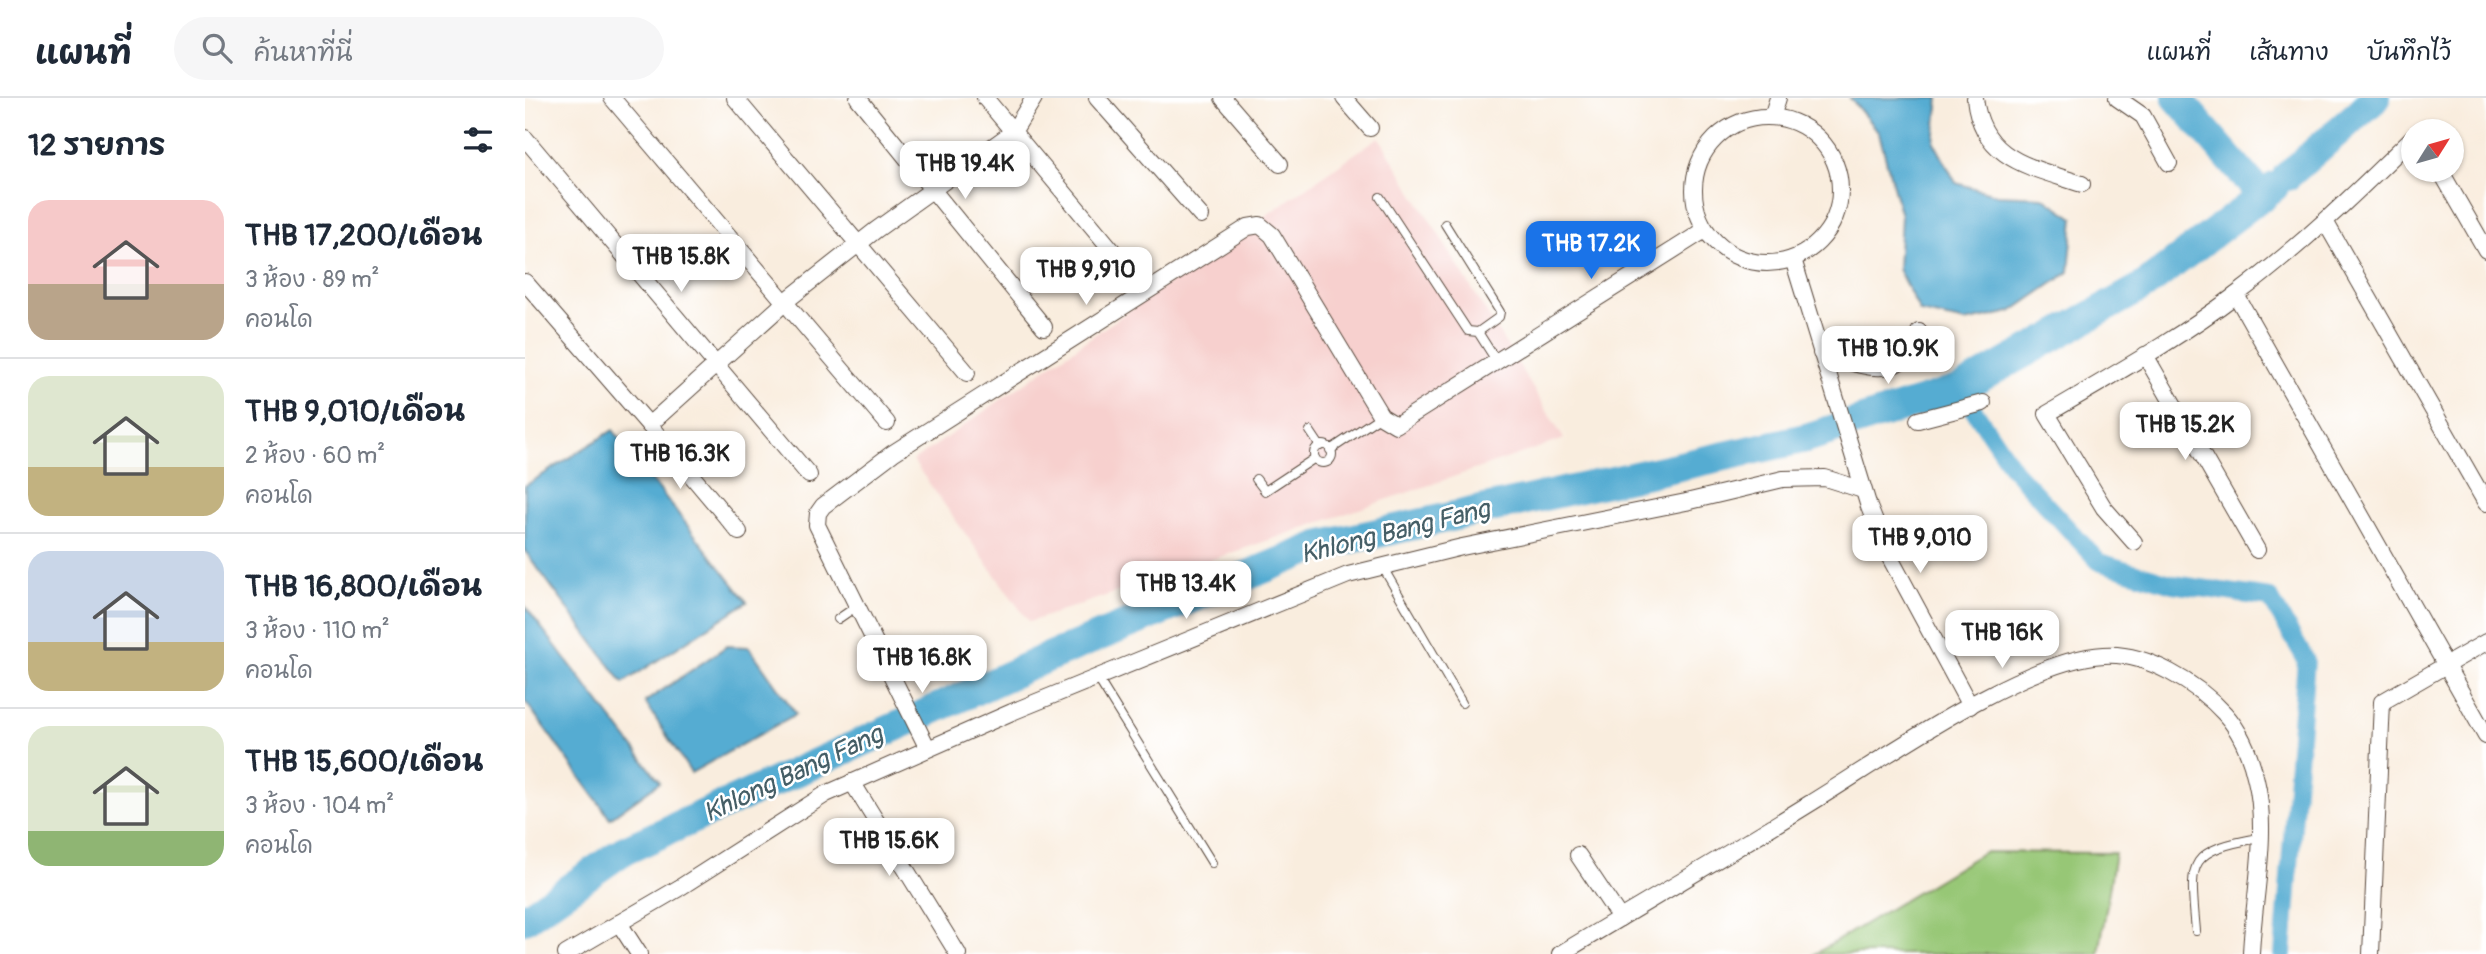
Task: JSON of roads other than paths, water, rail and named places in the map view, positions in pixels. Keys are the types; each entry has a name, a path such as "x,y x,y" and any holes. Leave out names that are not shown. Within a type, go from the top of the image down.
{"street":[{"path":"612,98 887,423"},
{"path":"735,98 967,373"},
{"path":"858,98 1044,327"},
{"path":"985,98 1132,274"},
{"path":"649,425 784,302 858,244 1013,132 1034,98"},
{"path":"1097,98 1201,216"},
{"path":"1223,98 1280,164"},
{"path":"1344,98 1370,128"},
{"path":"1772,117 1778,98"},
{"path":"1975,98 1981,123 1990,141 2001,152 2014,161 2083,184"},
{"path":"2117,98 2143,117 2169,163"},
{"path":"1772,117 1794,122 1813,133 1828,149 1837,169 1840,191 1832,223 1812,248 1793,259 1769,264 1744,260 1722,248 1705,230 1696,209 1693,186 1699,163 1710,143 1727,128 1749,118 1772,117"},
{"path":"525,138 809,475"},
{"path":"2134,542 2104,508 2047,414 2145,355 2235,295 2326,223 2401,149"},
{"path":"2447,182 2486,250"},
{"path":"2326,223 2486,503"},
{"path":"927,747 817,525 818,513 823,506 893,453 1248,227 1261,225 1272,235 1381,416 1396,425 1406,422 1705,230"},
{"path":"1793,259 1863,490 1888,554 1970,706"},
{"path":"525,282 739,533"},
{"path":"2235,295 2486,736"},
{"path":"1821,353 1868,367 1882,368 1907,358 1915,348 1919,331"},
{"path":"2145,355 2257,550"},
{"path":"1918,420 1983,403"},
{"path":"566,954 804,807 852,782 927,747 1348,575 1783,479 1825,478 1863,490"},
{"path":"2371,954 2382,702 2486,642"},
{"path":"1560,954 1970,706 2061,662 2106,654 2134,659 2166,671 2197,690 2225,714 2246,748 2257,782 2259,838 2251,954"},
{"path":"852,782 958,954"},
{"path":"1578,855 1620,918"},
{"path":"619,923 639,954"}],"lane":[{"path":"1380,197 1453,313 1468,331 1478,332 1499,317 1500,312 1445,224"},
{"path":"1478,332 1497,362"},
{"path":"1320,446 1314,451 1315,458 1320,462 1328,461 1331,450 1381,416"},
{"path":"1310,431 1320,446 1331,450"},
{"path":"1256,479 1265,491 1315,458"},
{"path":"1382,566 1462,704"},
{"path":"838,619 857,606"},
{"path":"1097,677 1212,863"},
{"path":"2196,931 2191,877 2196,864 2214,848 2259,838"}],"water":[{"path":"1850,98 1939,98 1934,142 1956,183 1998,195 2043,197 2074,218 2069,272 2011,312 1965,322 1920,312 1898,269 1901,216 1879,133"},
{"path":"613,430 747,602 623,683 525,551 525,486"},
{"path":"525,606 660,782 610,818 525,701"},
{"path":"727,646 749,647 796,714 691,773 645,702"}],"waterway":[{"path":"2177,98 2263,197"},
{"name":"Khlong Bang Fang","path":"2287,176 2376,98"},
{"name":"Khlong Bang Fang","path":"525,919 623,851 1051,656 1319,546 1806,438 1960,389 2144,286 2274,187"},
{"path":"1960,389 2014,470 2099,562 2173,584 2270,598 2306,660 2283,954"}]}
